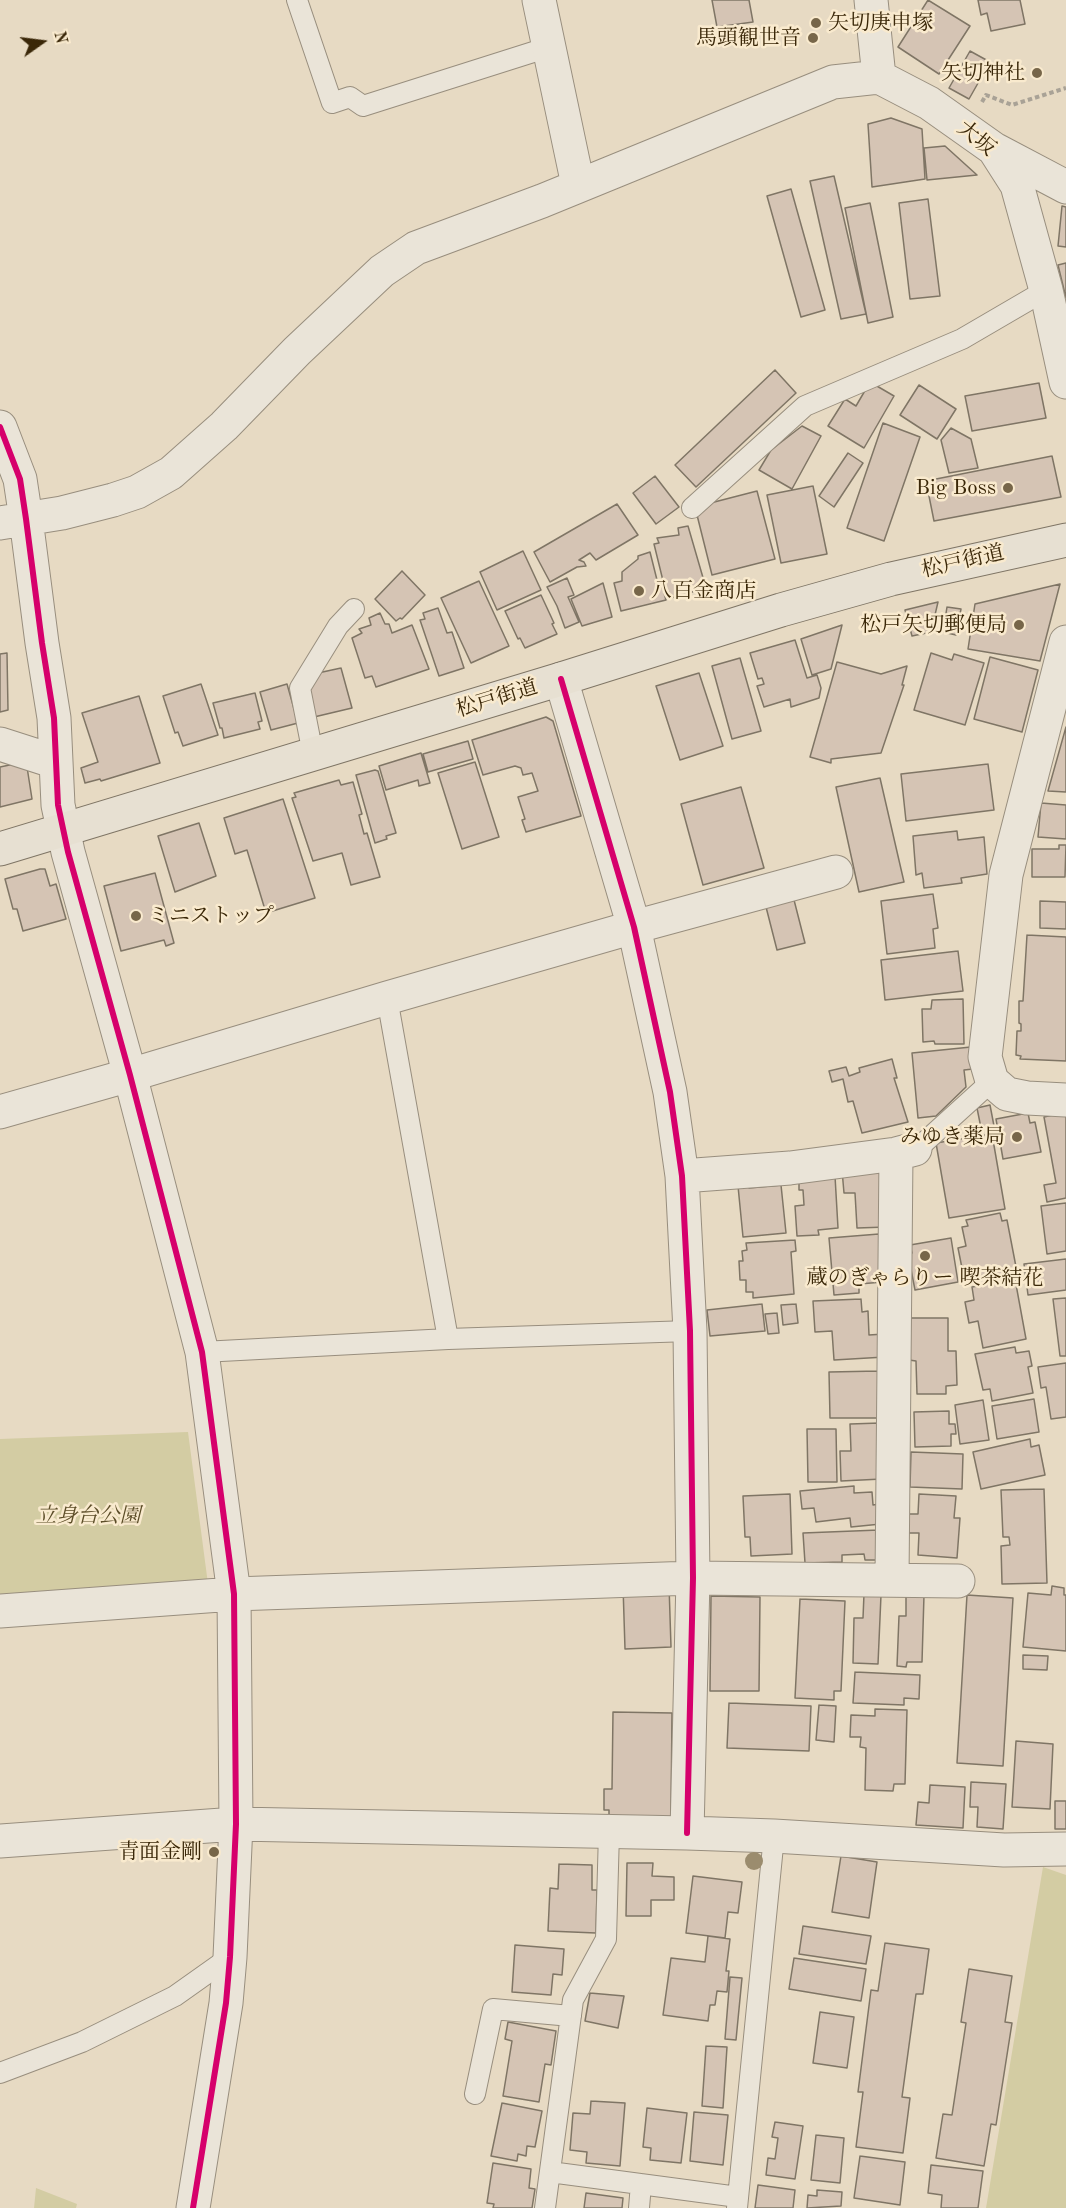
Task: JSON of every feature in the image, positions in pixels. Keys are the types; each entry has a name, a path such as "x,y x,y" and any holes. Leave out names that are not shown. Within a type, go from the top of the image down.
{"main road":[{"name":"松戸街道","path":"0,849 781,610 891,579 1066,540"}],"street":[{"path":"539,0 578,185"},
{"path":"13,521 62,513 113,500 137,492 171,473 224,426 297,351 382,271 416,248 542,201 833,82 879,77 871,0"},
{"name":"大坂","path":"879,77 929,103 994,150 1017,185 1046,290 1066,382"},
{"path":"994,150 1066,187"},
{"path":"0,428 20,479 13,521 42,643 54,718 58,805 63,830 202,1352 234,1594 236,1824 230,1956 226,2003 193,2208"},
{"path":"1066,642 1058,710 1006,875 985,1057 992,1081 1007,1094 1026,1098 1066,1100"},
{"path":"561,679 634,927 670,1092 682,1176 690,1331 693,1578 687,1833"},
{"path":"0,744 56,762"},
{"path":"0,1112 634,927 836,872"},
{"path":"682,1176 790,1168 906,1152 892,1579"},
{"path":"0,1611 234,1594 693,1578 958,1581"},
{"path":"0,1841 236,1824 687,1833 1004,1850 1066,1849"}],"lane":[{"path":"297,0 332,104 350,97 363,106 549,47"},
{"path":"692,508 805,406 962,339 1046,290"},
{"path":"314,754 300,688 338,626 354,609"},
{"path":"387,998 448,1339"},
{"path":"906,1152 992,1081"},
{"path":"202,1352 448,1339 690,1331"},
{"path":"545,2208 573,2000 606,1939 609,1832"},
{"path":"550,2172 641,2184 738,2202 774,1836"},
{"path":"0,2073 82,2042 175,1996 230,1956"},
{"path":"476,2094 493,2009 572,2016"},
{"path":"639,2208 641,2184"}],"path":[{"path":"994,98 1012,105 1066,88"}],"green space":[{"name":"立身台公園","path":"188,1432 208,1584 0,1608 0,1439"},
{"path":"1043,1867 1066,1875 1066,2208 986,2208"},
{"path":"36,2188 77,2204 76,2208 34,2208"}],"building":[{"path":"712,0 749,0 753,22 717,27"},
{"path":"928,0 970,26 939,74 898,47"},
{"path":"978,0 1020,0 1025,24 991,31 987,13 981,15"},
{"path":"970,51 990,62 969,99 949,88"},
{"path":"891,118 922,129 925,179 872,187 868,124"},
{"path":"945,146 977,175 927,180 924,148"},
{"path":"834,176 866,314 841,319 810,181"},
{"path":"791,189 825,310 801,317 767,196"},
{"path":"928,199 940,296 910,299 899,203"},
{"path":"870,203 893,317 868,323 845,208"},
{"path":"1062,206 1066,207 1066,247 1058,246"},
{"path":"1066,263 1066,298 1058,265"},
{"path":"775,370 796,393 696,487 675,465"},
{"path":"870,382 894,396 864,448 828,426 845,399 856,406"},
{"path":"1039,383 1046,418 972,431 965,396"},
{"path":"919,385 956,409 937,439 900,415"},
{"path":"883,423 920,437 884,541 847,528"},
{"path":"802,426 821,436 792,489 759,470 771,450"},
{"path":"951,428 971,439 978,468 949,473 941,440"},
{"path":"848,453 863,463 834,507 819,496"},
{"path":"1052,456 1061,497 934,521 926,481"},
{"path":"655,476 679,507 656,524 633,493"},
{"path":"813,486 827,554 781,563 767,495"},
{"path":"757,491 775,559 712,575 695,507"},
{"path":"617,504 638,535 596,560 590,553 579,560 586,566 577,567 550,582 534,552"},
{"path":"688,526 706,588 671,598 669,592 666,593 654,544 659,543 657,538 679,535 678,528"},
{"path":"523,551 541,590 497,610 480,572"},
{"path":"650,552 658,584 661,583 666,600 621,611 614,583 622,581 622,572 638,559 638,556"},
{"path":"402,571 425,595 402,619 396,621 375,599"},
{"path":"567,578 574,595 568,597 579,622 565,628 547,587"},
{"path":"479,581 509,646 471,663 441,598"},
{"path":"603,583 612,617 582,626 571,599"},
{"path":"1060,584 1040,661 968,649 975,604"},
{"path":"541,595 557,634 525,648 520,638 518,639 505,611"},
{"path":"938,602 931,632 912,636 905,610"},
{"path":"947,607 961,609 956,635 943,632"},
{"path":"438,608 447,633 452,632 464,668 439,676 420,620 425,619 423,613"},
{"path":"380,613 385,624 389,624 392,633 412,625 429,669 376,687 372,676 365,678 352,638 362,633 359,629 371,625 369,618"},
{"path":"842,625 831,669 812,675 801,639"},
{"path":"795,640 807,678 817,675 821,688 819,698 791,707 790,699 764,707 757,686 764,684 762,678 758,679 750,653"},
{"path":"7,653 8,710 0,712 0,654"},
{"path":"931,653 952,660 954,654 984,663 965,725 914,710"},
{"path":"990,657 1038,670 1022,732 974,719"},
{"path":"740,658 761,731 732,739 712,666"},
{"path":"837,662 881,674 907,666 902,685 904,685 881,753 831,759 831,763 810,757"},
{"path":"341,668 352,708 314,717 306,691 318,673"},
{"path":"699,673 723,746 680,760 656,686"},
{"path":"201,684 218,735 183,746 178,732 175,733 163,696"},
{"path":"287,684 298,723 271,730 260,692"},
{"path":"255,693 262,721 258,722 260,729 224,738 213,703"},
{"path":"139,696 160,763 101,781 100,779 85,783 81,768 98,762 82,713"},
{"path":"546,717 553,721 581,816 526,832 522,820 525,819 518,797 538,791 532,773 523,775 521,768 515,766 483,775 472,740"},
{"path":"1066,727 1066,792 1048,791"},
{"path":"468,741 473,759 428,772 423,754"},
{"path":"421,753 430,783 419,786 418,780 386,790 379,766"},
{"path":"475,762 499,837 462,849 438,773"},
{"path":"19,763 27,767 32,799 0,807 0,767"},
{"path":"988,764 994,810 906,821 901,774"},
{"path":"378,771 396,833 375,843 356,775"},
{"path":"880,778 904,882 859,892 836,787"},
{"path":"339,780 341,785 353,782 362,814 359,815 364,834 367,833 380,877 351,885 342,853 313,861 292,798 296,797 294,793"},
{"path":"741,787 764,868 703,885 681,804"},
{"path":"283,799 315,898 266,913 247,850 235,854 224,818"},
{"path":"1041,803 1066,805 1066,839 1038,837"},
{"path":"199,823 216,876 175,892 158,836"},
{"path":"957,831 958,840 984,837 987,874 961,878 962,883 924,888 922,873 916,875 913,836"},
{"path":"1059,845 1066,845 1065,877 1032,877 1032,849 1059,849"},
{"path":"45,869 50,886 56,884 66,919 23,931 17,909 13,909 5,879"},
{"path":"155,873 174,943 166,946 164,940 121,951 104,886"},
{"path":"933,894 938,928 933,929 935,948 887,954 881,901"},
{"path":"793,896 805,943 777,950 765,903"},
{"path":"1040,901 1066,902 1066,929 1040,928"},
{"path":"1027,935 1066,937 1066,1061 1020,1059 1021,1056 1016,1055 1017,1031 1021,1031 1019,1001 1023,1001"},
{"path":"958,951 963,991 885,1000 881,960"},
{"path":"963,999 964,1044 923,1042 922,1009 931,1009 932,1000"},
{"path":"971,1047 973,1069 964,1070 966,1087 936,1116 918,1118 912,1053"},
{"path":"892,1059 897,1078 894,1078 908,1122 862,1133 853,1101 848,1102 843,1079 832,1082 829,1071 846,1067 849,1076 860,1072 859,1068"},
{"path":"990,1105 994,1126 981,1128 977,1108"},
{"path":"1066,1112 1066,1198 1047,1202 1044,1185 1056,1183 1044,1117"},
{"path":"1028,1113 1030,1123 1035,1122 1041,1152 1003,1159 996,1119"},
{"path":"992,1134 1005,1209 949,1218 936,1143"},
{"path":"884,1168 887,1227 857,1228 855,1193 844,1193 842,1170"},
{"path":"835,1176 838,1228 818,1230 819,1235 797,1236 795,1206 804,1205 803,1190 799,1190 799,1178"},
{"path":"749,1185 749,1188 781,1185 786,1233 743,1237 738,1186"},
{"path":"1066,1203 1066,1251 1047,1254 1041,1206"},
{"path":"1000,1213 1002,1221 1007,1220 1017,1272 975,1280 972,1266 962,1268 958,1248 966,1246 962,1227 968,1226 966,1220"},
{"path":"879,1234 883,1282 859,1284 859,1293 834,1295 829,1238"},
{"path":"951,1238 958,1282 915,1290 908,1254 912,1253 910,1245"},
{"path":"795,1240 796,1251 791,1252 794,1294 753,1298 753,1292 746,1292 746,1280 740,1280 739,1261 743,1261 742,1251 747,1250 746,1243"},
{"path":"1066,1259 1066,1290 1028,1295 1024,1264"},
{"path":"1015,1279 1026,1339 983,1348 978,1321 969,1323 965,1302 974,1300 972,1287"},
{"path":"1066,1298 1066,1356 1060,1356 1053,1299"},
{"path":"861,1299 862,1312 868,1311 869,1335 884,1334 885,1357 834,1360 832,1331 815,1332 813,1301"},
{"path":"762,1304 765,1331 710,1336 707,1310"},
{"path":"796,1304 798,1323 783,1325 781,1305"},
{"path":"777,1313 779,1333 768,1334 765,1314"},
{"path":"909,1318 948,1318 948,1351 956,1351 957,1385 946,1386 946,1394 917,1394 916,1361 909,1360"},
{"path":"1015,1347 1016,1353 1029,1351 1032,1366 1028,1367 1033,1393 992,1401 990,1389 983,1390 975,1354"},
{"path":"1066,1363 1066,1417 1051,1419 1046,1387 1041,1388 1038,1367"},
{"path":"879,1371 880,1418 830,1418 829,1372"},
{"path":"1034,1399 1039,1432 997,1439 992,1406"},
{"path":"983,1400 989,1440 960,1444 955,1405"},
{"path":"949,1411 949,1424 955,1424 956,1434 951,1434 951,1446 915,1447 914,1412"},
{"path":"880,1423 882,1479 841,1481 840,1451 851,1451 850,1424"},
{"path":"807,1429 836,1429 837,1482 808,1482"},
{"path":"1030,1439 1031,1447 1039,1445 1045,1475 981,1489 973,1452"},
{"path":"911,1452 963,1454 962,1489 910,1487"},
{"path":"854,1486 854,1493 872,1492 873,1505 879,1504 881,1524 851,1527 850,1518 816,1522 814,1508 802,1509 800,1491"},
{"path":"1044,1489 1047,1583 1002,1584 1001,1546 1010,1545 1009,1537 1003,1537 1001,1490"},
{"path":"790,1494 792,1554 751,1556 750,1537 745,1537 743,1496"},
{"path":"919,1494 956,1496 954,1518 960,1518 957,1558 918,1555 919,1533 908,1533 909,1514 918,1514"},
{"path":"879,1530 881,1560 865,1560 864,1554 842,1555 842,1562 805,1563 803,1533"},
{"path":"669,1585 671,1647 625,1649 623,1586"},
{"path":"1052,1586 1064,1588 1064,1595 1066,1595 1066,1651 1023,1647 1028,1593 1051,1595"},
{"path":"864,1594 881,1595 878,1664 853,1663 854,1618 863,1618"},
{"path":"906,1594 924,1595 922,1662 907,1662 906,1667 897,1666 899,1616 906,1616"},
{"path":"967,1595 1013,1598 1003,1766 957,1763"},
{"path":"711,1596 760,1597 759,1691 710,1691"},
{"path":"800,1599 845,1601 841,1691 834,1691 834,1700 795,1698"},
{"path":"1023,1655 1048,1656 1047,1670 1023,1669"},
{"path":"855,1672 920,1675 919,1699 904,1698 904,1705 853,1703"},
{"path":"729,1703 811,1706 809,1751 727,1748"},
{"path":"819,1705 836,1706 834,1742 816,1740"},
{"path":"875,1709 907,1710 905,1784 894,1784 893,1791 865,1790 866,1748 860,1747 861,1737 850,1737 851,1715 875,1716"},
{"path":"613,1712 672,1713 671,1817 609,1817 609,1810 604,1810 604,1789 612,1789"},
{"path":"1016,1741 1053,1744 1050,1809 1012,1807"},
{"path":"971,1782 1006,1784 1003,1829 977,1827 978,1807 970,1807"},
{"path":"930,1785 965,1787 963,1828 916,1825 918,1802 929,1803"},
{"path":"1055,1801 1066,1801 1066,1829 1055,1829"},
{"path":"841,1856 877,1862 869,1918 832,1912"},
{"path":"627,1863 653,1863 652,1876 674,1877 674,1900 651,1900 651,1916 626,1916"},
{"path":"559,1864 592,1865 592,1890 597,1890 596,1933 548,1931 550,1888 558,1889"},
{"path":"693,1876 742,1882 738,1913 728,1912 725,1938 686,1933"},
{"path":"803,1926 871,1936 866,1964 799,1954"},
{"path":"708,1936 730,1939 726,1971 729,1971 727,1992 717,1991 715,2005 710,2005 708,2021 663,2015 671,1958 705,1962"},
{"path":"885,1943 929,1949 923,1994 916,1994 902,2097 910,2098 903,2153 856,2147 863,2092 858,2092 871,1990 878,1991"},
{"path":"515,1945 564,1949 562,1975 553,1974 551,1995 512,1992"},
{"path":"794,1958 866,1969 861,2001 789,1989"},
{"path":"969,1969 1012,1976 1005,2022 1012,2023 996,2125 991,2124 984,2166 936,2158 943,2114 952,2115 966,2023 961,2022"},
{"path":"730,1977 742,1978 736,2040 725,2039"},
{"path":"590,1993 624,1996 618,2028 585,2021"},
{"path":"820,2012 854,2017 847,2068 813,2063"},
{"path":"508,2022 556,2031 551,2065 545,2064 539,2102 503,2096 512,2041 505,2039"},
{"path":"706,2046 727,2047 723,2108 702,2106"},
{"path":"591,2101 625,2103 620,2166 586,2163 587,2152 570,2150 573,2113 590,2114"},
{"path":"502,2103 542,2111 535,2147 527,2146 526,2156 518,2154 517,2161 491,2156"},
{"path":"647,2108 687,2113 681,2163 650,2160 651,2148 643,2147"},
{"path":"694,2112 728,2115 723,2165 690,2161"},
{"path":"775,2122 803,2126 795,2179 766,2175 768,2158 775,2159 778,2138 772,2137"},
{"path":"816,2135 844,2138 840,2183 811,2180"},
{"path":"860,2156 905,2162 900,2205 854,2198"},
{"path":"493,2163 531,2169 529,2188 535,2189 532,2208 493,2208 494,2204 487,2203"},
{"path":"931,2165 983,2171 978,2208 941,2208 942,2195 928,2193"},
{"path":"758,2185 795,2190 793,2208 755,2208"},
{"path":"817,2190 842,2192 841,2206 807,2208 808,2195 817,2196"},
{"path":"586,2193 623,2198 622,2208 584,2208"}],"cycle path":[{"path":"0,427 20,479 54,718 58,805 68,852 130,1075 202,1352 234,1594 236,1824 230,1957 226,2003 193,2208"},
{"path":"561,679 634,927 670,1092 682,1176 690,1331 693,1578 687,1833"}],"place":[{"name":"矢切庚申塚","path":"816,23"},
{"name":"馬頭観世音","path":"813,38"},
{"name":"矢切神社","path":"1037,73"},
{"name":"Big Boss","path":"1008,488"},
{"name":"八百金商店","path":"639,591"},
{"name":"松戸矢切郵便局","path":"1019,625"},
{"name":"ミニストップ","path":"136,916"},
{"name":"みゆき薬局","path":"1017,1137"},
{"name":"蔵のぎゃらりー 喫茶結花","path":"925,1256"},
{"name":"青面金剛","path":"214,1852"}]}
